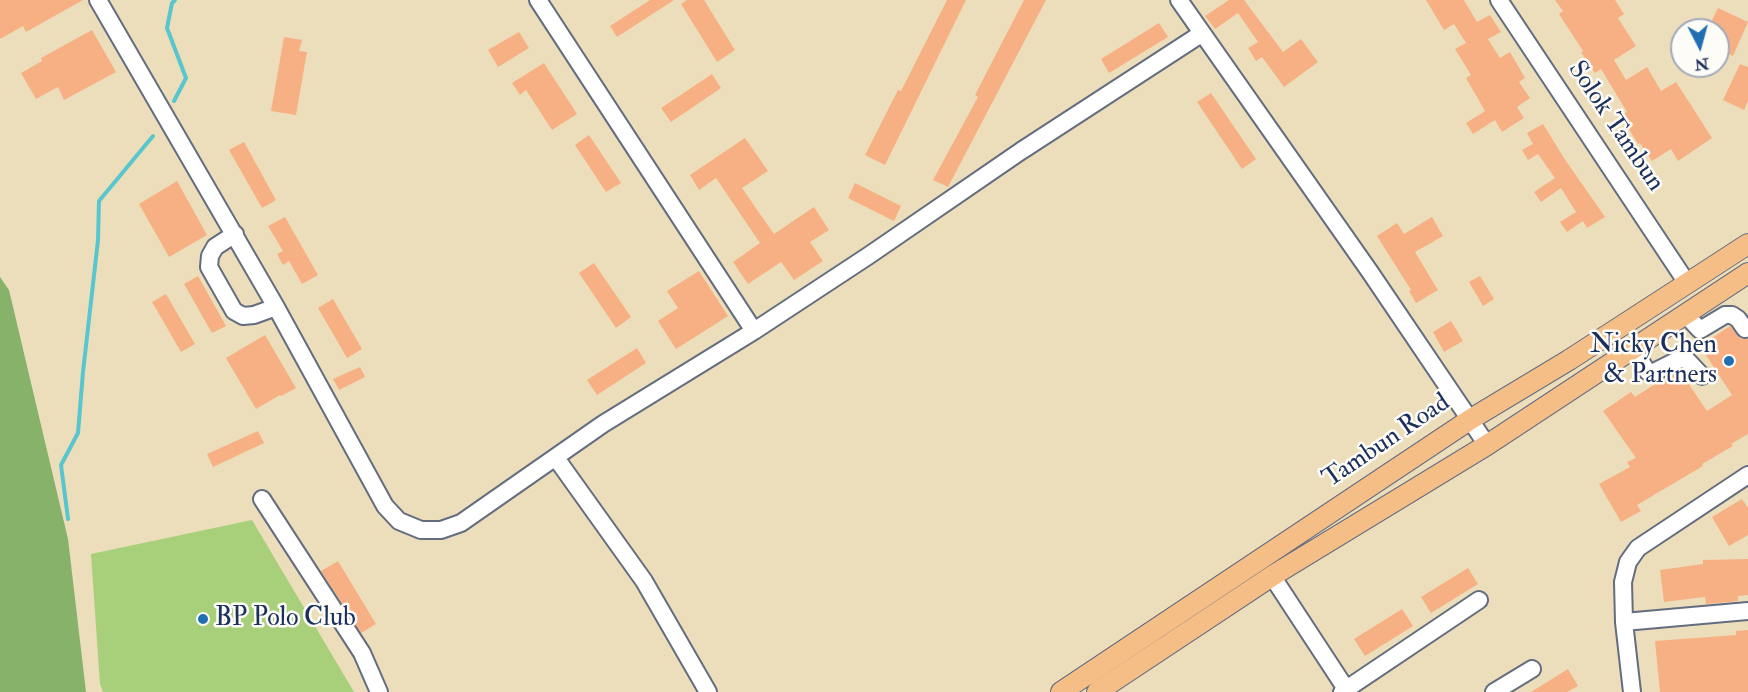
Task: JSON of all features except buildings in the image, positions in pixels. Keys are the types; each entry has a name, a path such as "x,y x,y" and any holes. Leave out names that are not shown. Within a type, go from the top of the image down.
{"main road":[{"name":"Tambun Road","path":"1061,692 1471,419 1569,360 1748,244"},
{"name":"Tambun Road","path":"1097,692 1272,576 1487,445 1748,273"}],"street":[{"path":"98,0 235,234 385,506 399,521 421,530 441,530 460,523 603,424 754,331 1021,151 1201,34"},
{"path":"538,0 754,331"},
{"path":"1179,0 1370,272 1487,445"},
{"name":"Solok Tambun","path":"1499,0 1688,283"},
{"path":"235,234 215,248 210,256 209,267 234,311 243,316 254,315 276,307"},
{"path":"1711,297 1725,315"},
{"path":"1685,314 1700,330 1725,315 1732,315 1738,319 1745,329"},
{"path":"1633,349 1647,371 1654,372 1682,358 1692,363 1702,376"},
{"path":"556,458 644,581 708,692"},
{"path":"1632,692 1624,622 1623,582 1628,562 1638,548 1748,475"},
{"path":"261,498 362,653 379,692"},
{"path":"1272,576 1345,691 1479,600"},
{"path":"1624,622 1748,611"},
{"path":"1494,692 1532,669"}],"green space":[{"path":"0,277 9,290 68,539 86,692 0,692"},
{"name":"BP Polo Club","path":"252,520 354,692 103,692 100,684 91,554"}],"waterway":[{"path":"174,101 186,78 167,28 172,3 175,0"},
{"path":"68,519 61,465 78,433 98,240 99,201 153,136"}],"place":[{"name":"Nicky Chen & Partners","path":"1729,361"},
{"name":"BP Polo Club","path":"203,619"}]}
